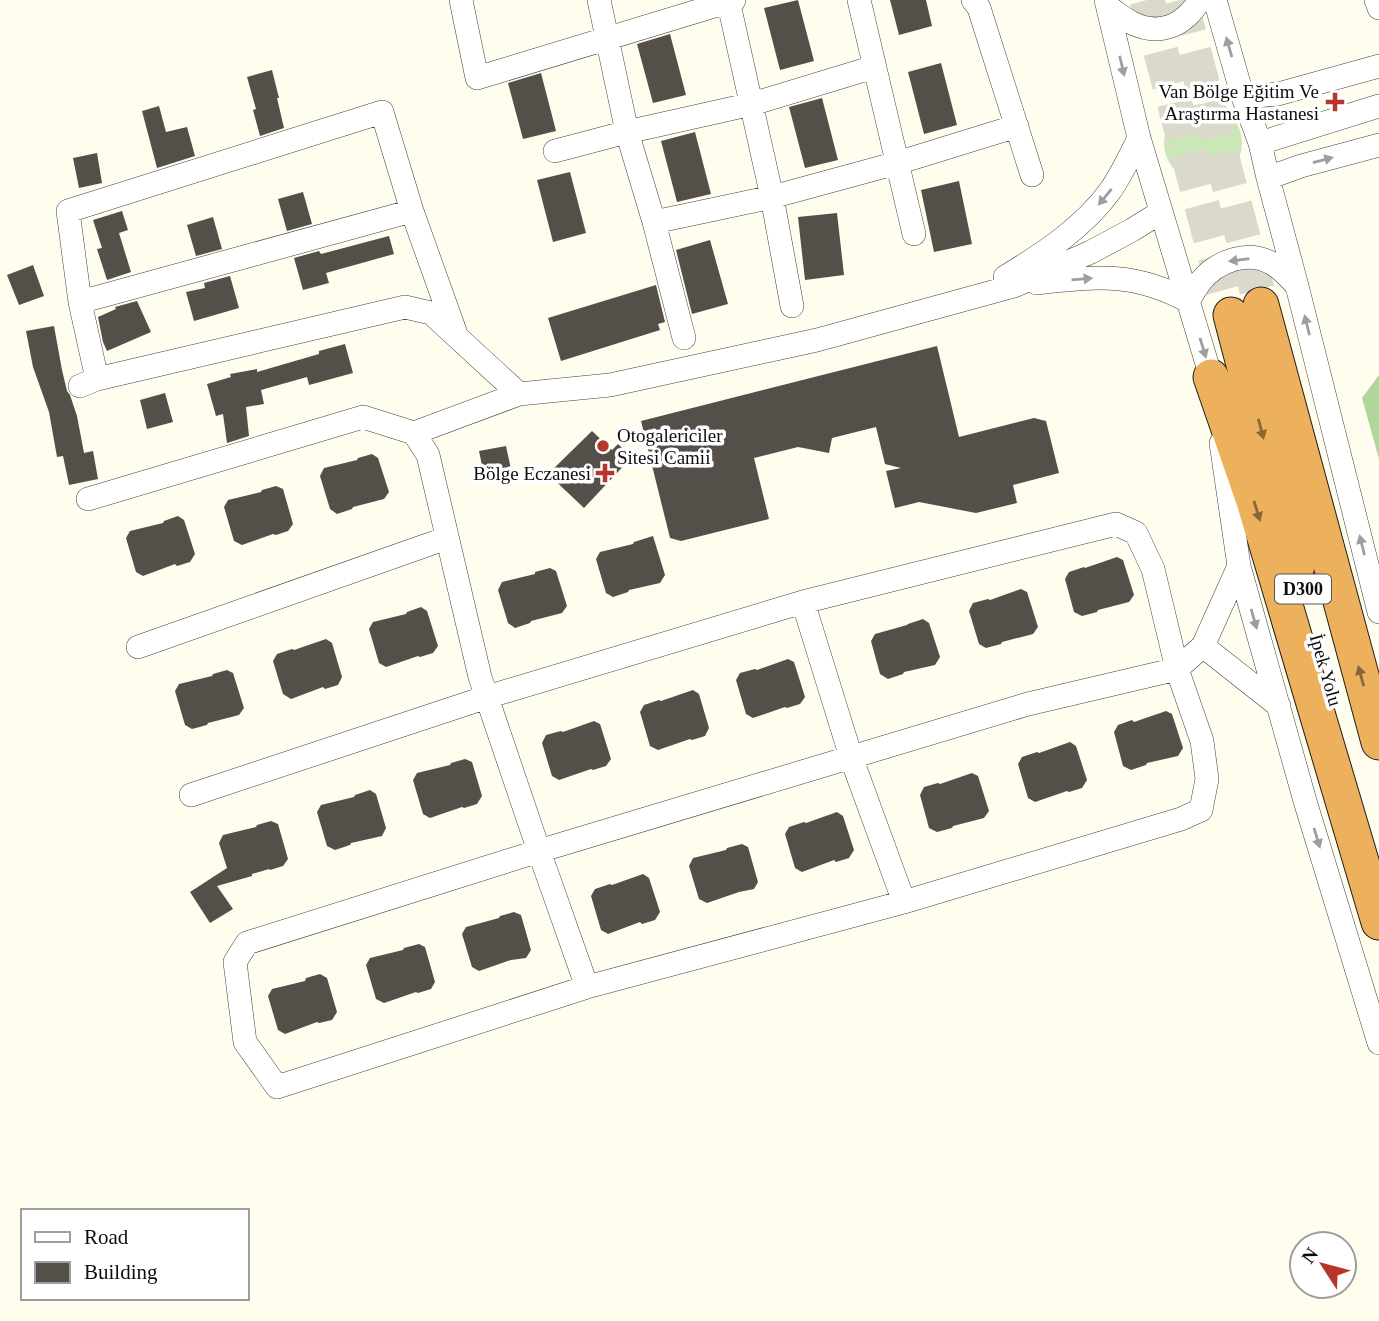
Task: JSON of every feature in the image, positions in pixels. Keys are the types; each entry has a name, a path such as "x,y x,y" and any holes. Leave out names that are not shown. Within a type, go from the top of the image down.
{"highway":[{"name":"İpek Yolu","path":"1379,742 1246,310 1309,611 1379,861"},
{"path":"1211,377 1254,501 1379,922"}],"street":[{"path":"461,0 477,78 730,1 772,197 792,306"},
{"path":"599,0 627,132 684,338"},
{"path":"859,0 914,234"},
{"path":"973,0 979,8 1032,175"},
{"path":"1107,4 1133,23 1151,29 1171,27 1188,17 1200,0"},
{"path":"1215,0 1242,94 1260,143 1379,611"},
{"path":"1377,0 1379,8"},
{"path":"1107,4 1139,138 1211,377 1239,566 1305,801 1379,1044"},
{"path":"1242,94 1278,94 1379,66"},
{"path":"555,151 752,104 874,67"},
{"path":"1260,143 1379,106"},
{"path":"457,337 412,211 382,112 68,211 89,382 405,307 431,313 457,337 519,394"},
{"path":"654,222 772,197 897,163 1017,126"},
{"path":"969,298 1028,263 1091,213 1123,172 1139,138"},
{"path":"1268,178 1379,145"},
{"path":"80,303 412,211"},
{"path":"88,499 363,417 414,433 519,394 610,385 817,340 1014,286 1091,252 1161,212"},
{"path":"1188,301 1201,282 1216,268 1233,258 1255,258 1271,263 1297,286"},
{"path":"1014,286 1090,278 1118,278 1145,282 1188,301"},
{"path":"414,433 428,455 480,677 587,987"},
{"path":"191,795 487,697 803,602 1116,524 1136,533 1153,569 1177,669 1202,741 1207,779 1201,810 904,901 587,987 277,1087 245,1042 235,962 247,943 539,851 1028,704 1177,669 1203,646 1239,566"},
{"path":"138,647 447,538"},
{"path":"803,602 852,757 904,901"},
{"path":"1203,646 1279,706"}],"green space":[{"path":"1203,104 1218,107 1235,121 1242,143 1239,158 1225,175 1203,182 1188,179 1171,165 1164,143 1167,128 1181,111"},
{"path":"1379,375 1379,459 1362,398"}],"building":[{"path":"798,0 814,61 780,70 764,8"},
{"path":"890,0 926,0 932,26 899,35"},
{"path":"670,34 686,95 653,103 637,44"},
{"path":"941,63 957,125 924,134 908,72"},
{"path":"272,70 284,128 260,136 247,77"},
{"path":"541,73 556,131 523,139 508,83"},
{"path":"822,98 838,160 805,168 789,107"},
{"path":"159,106 166,132 187,127 195,156 157,168 142,111"},
{"path":"695,132 711,194 677,202 661,141"},
{"path":"97,153 102,183 79,188 73,158"},
{"path":"570,172 586,233 553,242 537,180"},
{"path":"959,181 972,244 934,252 921,190"},
{"path":"303,192 312,224 287,231 278,199"},
{"path":"122,211 128,230 119,233 131,272 107,280 97,249 102,248 93,220"},
{"path":"837,213 844,275 805,280 798,217"},
{"path":"213,217 222,249 196,256 187,225"},
{"path":"389,236 394,254 326,273 329,283 303,290 294,258 319,251 321,254"},
{"path":"710,240 728,304 692,314 676,250"},
{"path":"33,265 44,296 19,305 7,275"},
{"path":"230,276 239,308 194,321 186,292 205,288 204,283"},
{"path":"656,285 665,322 658,324 660,330 561,361 548,318"},
{"path":"137,301 151,332 107,351 98,317 116,309 115,307"},
{"path":"54,326 62,370 77,416 84,453 93,451 98,479 69,485 63,456 57,457 49,412 33,367 26,331"},
{"path":"345,344 353,373 309,385 307,377 261,390 264,404 246,407 249,436 227,443 223,414 216,416 207,384 231,377 230,374 257,369 257,372"},
{"path":"937,346 959,437 1034,418 1046,421 1059,473 1013,485 1017,503 976,513 919,502 895,508 886,471 901,468 885,464 876,427 832,438 829,453 798,447 754,458 769,519 681,541 670,538 641,421"},
{"path":"165,393 173,422 147,429 140,400"},
{"path":"592,431 612,450 618,444 632,457 584,508 548,474"},
{"path":"506,446 512,474 485,480 479,451"},
{"path":"372,454 378,458 389,492 384,499 337,514 330,509 320,476 324,468"},
{"path":"276,486 283,489 293,524 288,531 242,545 234,541 224,507 228,500"},
{"path":"178,516 184,520 195,554 190,562 177,566 175,564 143,576 136,572 126,538 130,531 163,523"},
{"path":"653,536 665,575 660,583 629,590 613,597 606,593 596,559 600,552"},
{"path":"1117,557 1123,560 1134,595 1129,602 1082,616 1074,612 1065,579 1069,572"},
{"path":"550,568 556,571 567,606 562,613 515,628 508,623 498,590 502,582"},
{"path":"1021,589 1027,592 1038,627 1033,634 986,648 979,644 969,611 973,603"},
{"path":"421,607 427,611 438,646 433,653 386,667 379,663 369,629 373,622 406,614"},
{"path":"923,619 929,623 940,657 935,665 904,672 888,679 880,674 871,641 875,634"},
{"path":"326,639 332,643 342,677 338,685 325,689 323,687 291,699 283,694 273,661 277,654"},
{"path":"788,659 794,662 805,697 800,704 753,718 746,714 736,680 740,673"},
{"path":"227,670 233,673 244,708 239,715 192,729 185,725 175,691 179,684"},
{"path":"693,690 699,694 709,728 705,736 658,750 650,746 640,712 644,705"},
{"path":"1166,711 1172,714 1183,748 1178,756 1147,763 1131,770 1123,766 1114,732 1118,725"},
{"path":"594,721 600,724 611,759 606,766 559,780 552,776 542,743 546,735"},
{"path":"1070,742 1076,746 1087,780 1082,788 1035,802 1028,798 1018,764 1022,757"},
{"path":"465,759 472,762 482,796 477,804 430,818 423,814 413,780 417,773"},
{"path":"972,773 978,776 989,811 984,818 937,832 929,828 920,795 924,787"},
{"path":"370,790 376,794 386,828 382,836 351,843 335,850 327,846 317,812 321,805"},
{"path":"837,812 843,816 854,850 849,858 836,862 834,860 802,872 795,868 785,834 789,827"},
{"path":"271,821 278,824 288,859 283,866 217,886 233,909 210,923 190,892 227,868 219,843 223,835"},
{"path":"742,844 748,847 758,882 754,889 707,903 699,899 689,866 693,858"},
{"path":"643,874 649,878 660,912 655,920 642,924 640,922 608,934 601,930 591,896 595,889"},
{"path":"514,912 521,915 531,950 526,958 479,971 472,967 462,934 466,927"},
{"path":"419,944 425,947 435,982 431,989 384,1003 376,999 366,965 370,958"},
{"path":"320,974 327,978 337,1012 332,1020 317,1022 285,1034 278,1030 268,996 272,989 305,981 306,978"}],"tunnel":[{"path":"1147,0 1231,315"},
{"path":"1180,0 1261,305"}],"place":[{"name":"Van Bölge Eğitim Ve Araştırma Hastanesi","path":"1335,102"},
{"name":"Otogalericiler Sitesi Camii","path":"603,446"},
{"name":"Bölge Eczanesi","path":"605,473"}]}
